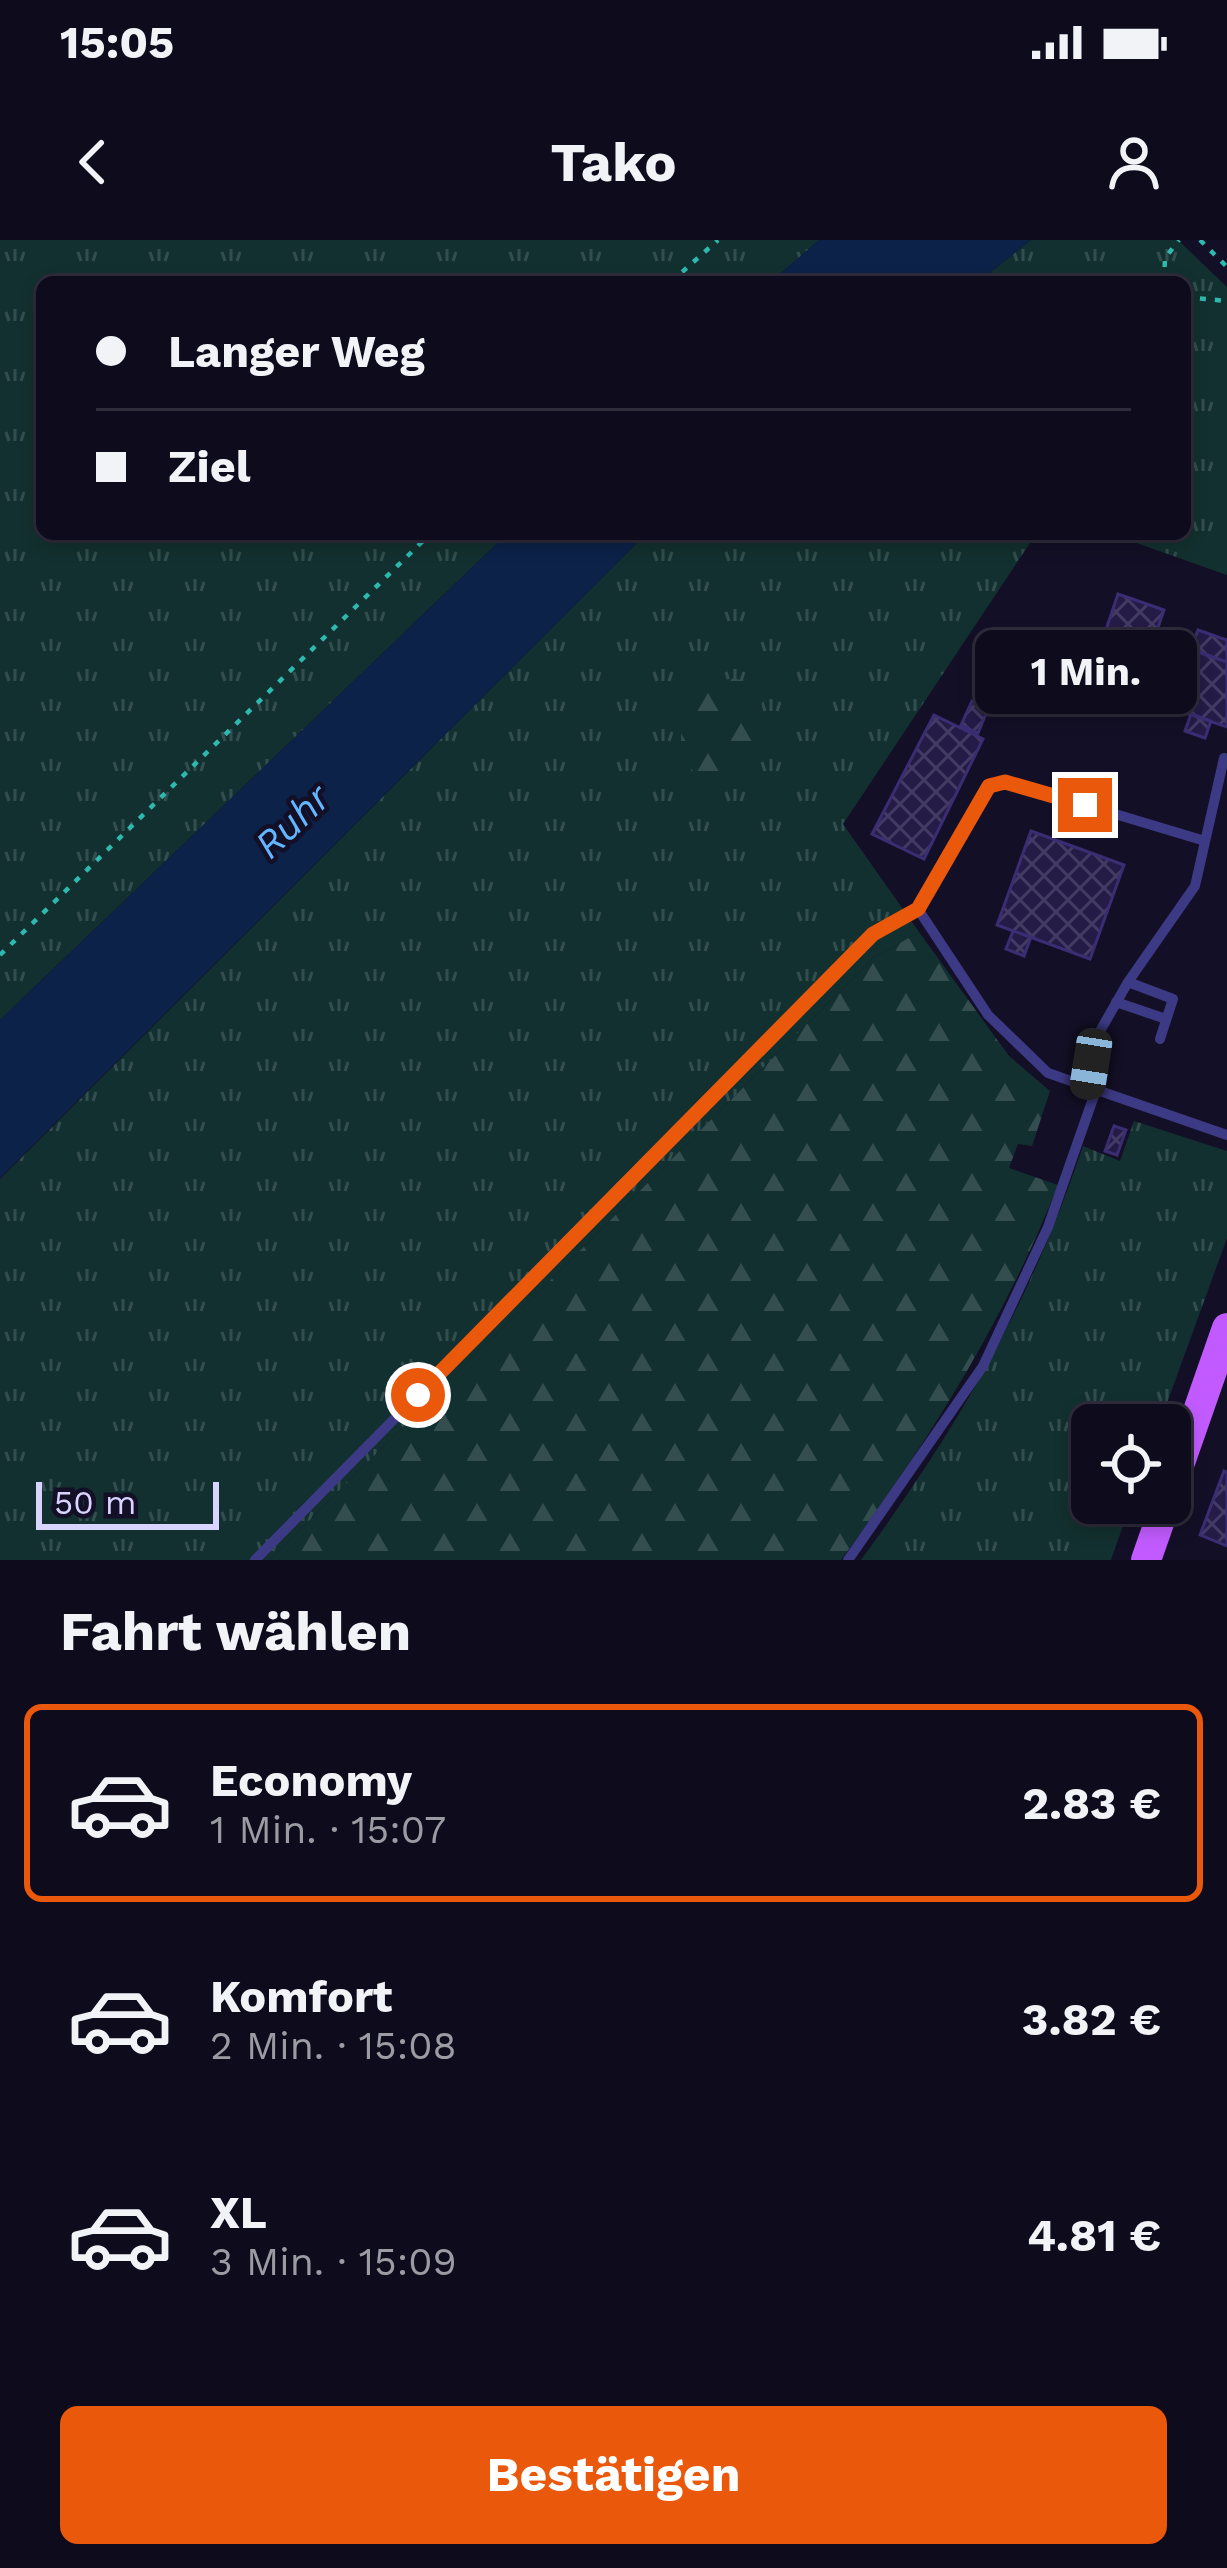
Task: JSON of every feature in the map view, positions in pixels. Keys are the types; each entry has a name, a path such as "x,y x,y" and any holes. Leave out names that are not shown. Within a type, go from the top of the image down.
{"main road":[{"path":"1191,1431 1227,1328"},
{"path":"1146,1560 1159,1524"}],"lane":[{"path":"848,1560 983,1366 1048,1227 1092,1089 1095,1040 1128,982 1195,886 1224,758"},
{"path":"255,1560 873,934 918,909 989,786 1005,782 1205,841"},
{"path":"918,909 1007,1039 1048,1073 1227,1135"},
{"path":"1128,982 1173,999 1160,1040"},
{"path":"1116,1002 1166,1019"}],"path":[{"path":"678,276 718,240"},
{"path":"1164,276 1166,258 1179,240"},
{"path":"1201,240 1227,267"},
{"path":"1191,297 1227,302"},
{"path":"0,955 424,540"}],"green space":[{"path":"0,240 819,240 778,276 36,276 36,540 501,540 0,1020"},
{"path":"1031,240 1178,240 1227,287 1227,575 1128,540 1191,540 1191,276 986,276"},
{"path":"640,540 1032,540 843,824 919,932 872,959 270,1560 0,1560 0,1179"},
{"path":"731,678 765,685 750,776 697,774 680,760 683,698"},
{"path":"919,932 1009,1056 1050,1091 1032,1146 1018,1144 1009,1168 1058,1185 1013,1285 962,1380 841,1560 270,1560 872,959"},
{"path":"1134,1121 1227,1151 1227,1238 1167,1404 1071,1404 1071,1524 1124,1524 1111,1560 861,1560 930,1461 989,1362 1040,1258 1083,1146 1120,1161"}],"water":[{"path":"819,240 1031,240 986,276 778,276"},
{"name":"Ruhr","path":"501,540 640,540 0,1178 0,1020"}],"building":[{"path":"1118,594 1164,610 1133,701 1087,686"},
{"path":"1198,630 1227,640 1227,662 1191,649"},
{"path":"1154,637 1227,662 1227,727 1135,696"},
{"path":"972,701 988,709 978,733 961,725"},
{"path":"1191,714 1211,721 1205,738 1185,731"},
{"path":"934,715 983,739 924,859 872,834"},
{"path":"1031,831 1124,865 1090,959 997,925"},
{"path":"1013,931 1031,937 1024,956 1006,949"},
{"path":"1114,1126 1126,1130 1117,1155 1105,1151"},
{"path":"1227,1472 1227,1546 1200,1535"}],"route":[{"path":"418,1395 873,934 918,909 989,786 1005,782 1085,805"}]}
